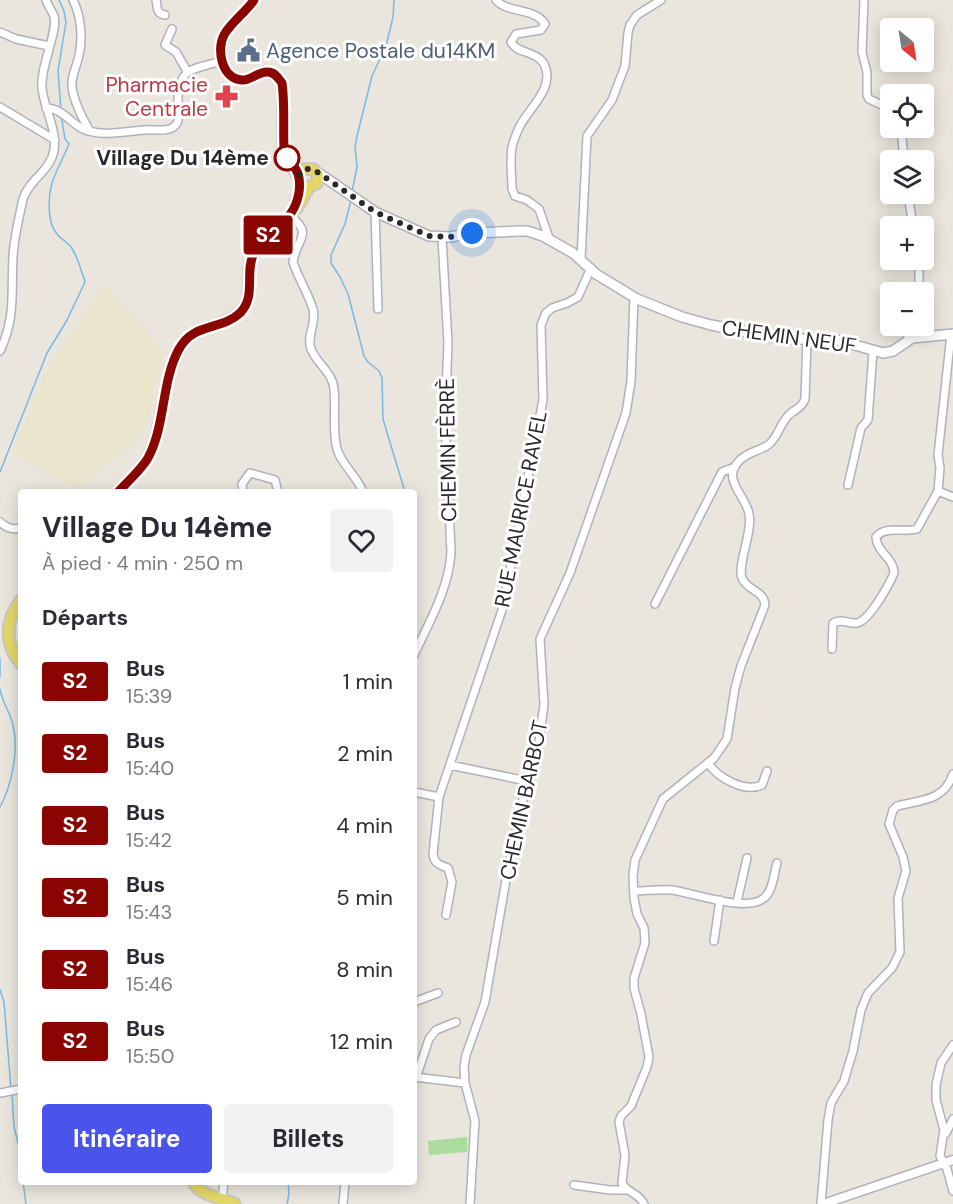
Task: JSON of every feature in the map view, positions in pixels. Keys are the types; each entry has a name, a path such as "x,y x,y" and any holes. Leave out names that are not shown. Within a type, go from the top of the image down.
{"main road":[{"path":"121,489 148,458 172,366 179,348 186,339 199,330 227,321 240,313 247,302 250,291 249,270 254,253 290,214 308,178 284,143 284,95 282,83 278,77 262,72 249,79 236,79 230,75 222,62 220,46 222,38 254,0"},
{"name":"CHEMIN NEUF","path":"308,178 336,184 375,212 429,236 442,238 472,233 527,231 549,238 581,258 596,274 634,297 682,317 733,331 781,339 834,339 873,351 888,353 917,337 952,334"},
{"path":"128,489 150,464 160,442 179,348"},
{"path":"18,604 10,615 8,627 15,657 18,660"},
{"path":"10,636 18,615"},
{"path":"195,1185 204,1194 235,1204"}],"street":[{"path":"0,351 6,338 13,306 13,258 16,231 24,197 29,186 52,159 55,141 41,77 54,20 46,0"},
{"path":"74,0 80,37 79,56 73,71 72,90 89,130"},
{"path":"156,0 157,10 160,14 165,15"},
{"path":"496,0 504,7 532,14 542,19 545,24 541,30 516,34 512,37 511,42 516,48 539,58 546,69 546,82 542,94 519,126 512,146 512,189 515,196 527,200 539,209 549,238"},
{"path":"581,258 587,136 612,100 625,66 630,26 637,15 661,0"},
{"path":"864,0 862,52 867,72 867,95 869,99 880,104"},
{"path":"172,29 165,45 176,52 188,71"},
{"path":"0,32 16,39 48,46"},
{"path":"46,108 58,110 82,128 89,130 118,134 145,129 172,128 177,122 178,89 181,80 188,71 222,62"},
{"path":"0,107 55,141"},
{"path":"375,212 378,309"},
{"path":"290,214 303,230 293,262 313,309 311,349 330,376 334,388 337,449 362,489"},
{"name":"CHEMIN FÈRRÈ","path":"417,648 448,578 450,561 445,419 448,343 442,238"},
{"name":"RUE MAURICE RAVEL","path":"446,915 452,882 447,868 434,860 433,854 439,797 502,610 543,400 541,325 546,313 552,308 578,297 591,268"},
{"name":"CHEMIN BARBOT","path":"470,1204 475,1127 465,1083 466,1055 484,1002 508,868 527,781 539,742 544,704 540,639 570,573 624,421 631,381 634,297"},
{"path":"832,650 833,623 841,620 855,623 866,619 894,573 892,564 879,549 876,537 882,531 917,529 938,491 940,468 938,455 952,334"},
{"path":"627,1190 621,1179 625,1155 619,1122 621,1116 631,1106 649,1057 634,988 634,978 645,943 645,933 637,914 634,891 633,876 638,851 663,799 708,763 728,739 735,688 741,666 765,605 765,599 760,593 747,586 741,574 750,520 748,508 732,480 732,473 739,461 749,453 771,443 789,415 802,405 805,399 807,339"},
{"path":"848,485 861,428 868,420 873,351"},
{"path":"655,604 722,472 735,467"},
{"path":"243,489 242,484 250,473 275,480 277,489"},
{"path":"938,491 953,496"},
{"path":"2,524 18,528"},
{"path":"708,763 723,778 753,788 762,785 767,771"},
{"path":"450,765 527,781"},
{"path":"953,774 942,793 897,806 892,810 889,824 903,856 906,871 898,898 900,952 892,968 868,993 861,1010 853,1051 843,1081 831,1103 822,1204 953,1160"},
{"path":"417,793 439,797"},
{"path":"736,902 747,858"},
{"path":"634,891 670,890 720,900 756,902 769,893 777,863"},
{"path":"714,941 720,900"},
{"path":"417,1001 438,993"},
{"path":"417,1072 429,1039 436,1030 456,1022"},
{"path":"953,1045 942,1062 936,1085 936,1100 944,1134 940,1156 947,1169 953,1191"},
{"path":"417,1078 465,1083"},
{"path":"0,1093 18,1090"},
{"path":"944,1134 953,1119"},
{"path":"222,1200 224,1185"},
{"path":"343,1204 345,1185"},
{"path":"574,1185 627,1190 640,1197 644,1204"}],"shaded area":[{"path":"105,286 164,352 146,427 136,439 82,487 68,484 13,453 45,373"}],"green space":[{"path":"467,1137 467,1152 429,1155 428,1141"}],"waterway":[{"path":"59,0 66,22 58,71 61,110"},
{"path":"352,192 357,167 355,147 357,136 372,76 386,46 393,17 394,0"},
{"path":"0,472 47,353 67,320 85,282 73,251 57,234 50,217 49,202 52,183 69,144 65,139 61,115"},
{"path":"351,200 345,224 331,255 331,263 348,294 364,356 379,371 382,378 383,419 404,489"},
{"path":"0,658 0,677"},
{"path":"0,689 15,735 15,756 11,778 0,807"},
{"path":"0,990 4,1002 11,1089"},
{"path":"12,1094 14,1127 18,1143"},
{"path":"23,1185 26,1204"},
{"path":"287,1204 288,1185"}],"bus line":[{"name":"S2","path":"121,489 148,458 172,366 179,348 192,334 206,327 221,324 240,313 247,302 250,291 249,270 254,253 291,212 300,194 299,175 287,158 284,147 282,83 278,77 268,72 262,72 249,79 236,79 225,68 220,55 222,38 248,10 254,0"}],"place":[{"name":"Agence Postale du14KM","path":"248,51"},
{"name":"Pharmacie Centrale","path":"226,97"},
{"name":"Village Du 14ème","path":"287,158"}],"route":[{"path":"287,158 299,175 304,169 313,169 375,212 429,236 440,238 472,233"}]}
